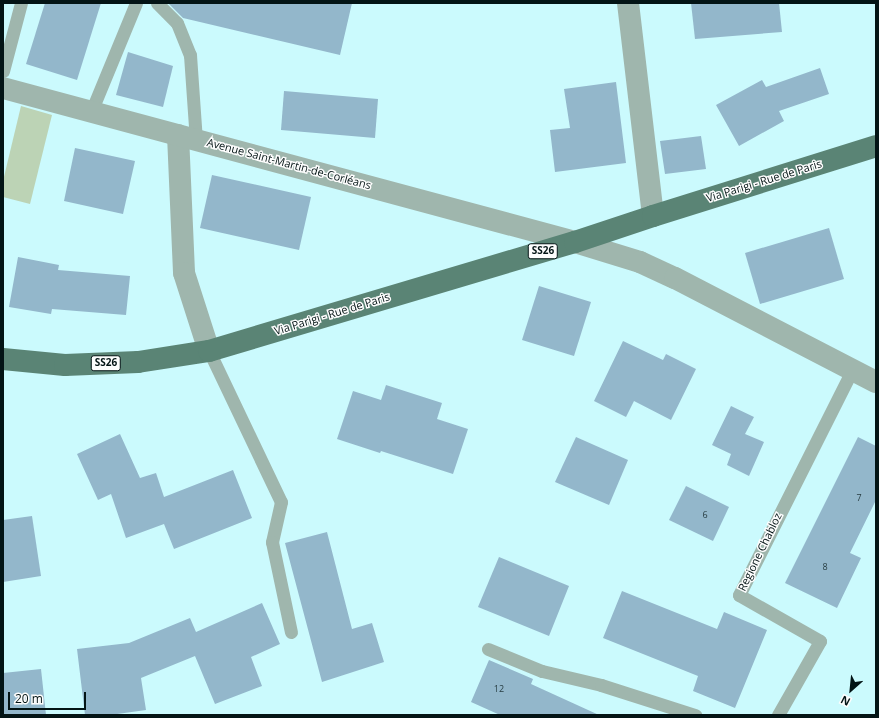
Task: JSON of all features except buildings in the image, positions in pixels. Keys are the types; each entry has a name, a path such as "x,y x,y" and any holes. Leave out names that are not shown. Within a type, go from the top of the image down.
{"main road":[{"name":"Via Parigi - Rue de Paris","path":"3,359 65,365 138,362 209,351 575,242 876,146"}],"street":[{"path":"628,3 653,216"},
{"name":"Avenue Saint-Martin-de-Corléans","path":"3,88 394,192 575,242"},
{"path":"187,137 184,273 209,351"},
{"path":"575,242 640,262 675,278 786,334 876,382"}],"lane":[{"path":"3,71 21,3"},
{"path":"91,112 136,3"},
{"path":"157,3 177,23 190,55 187,137"},
{"path":"209,351 282,502 272,542 292,632"},
{"name":"Regione Chabloz","path":"778,715 820,641 738,595 852,370"},
{"path":"488,649 542,671 601,685 695,715"}],"green space":[{"path":"21,106 52,115 30,204 3,197 3,181"}]}
